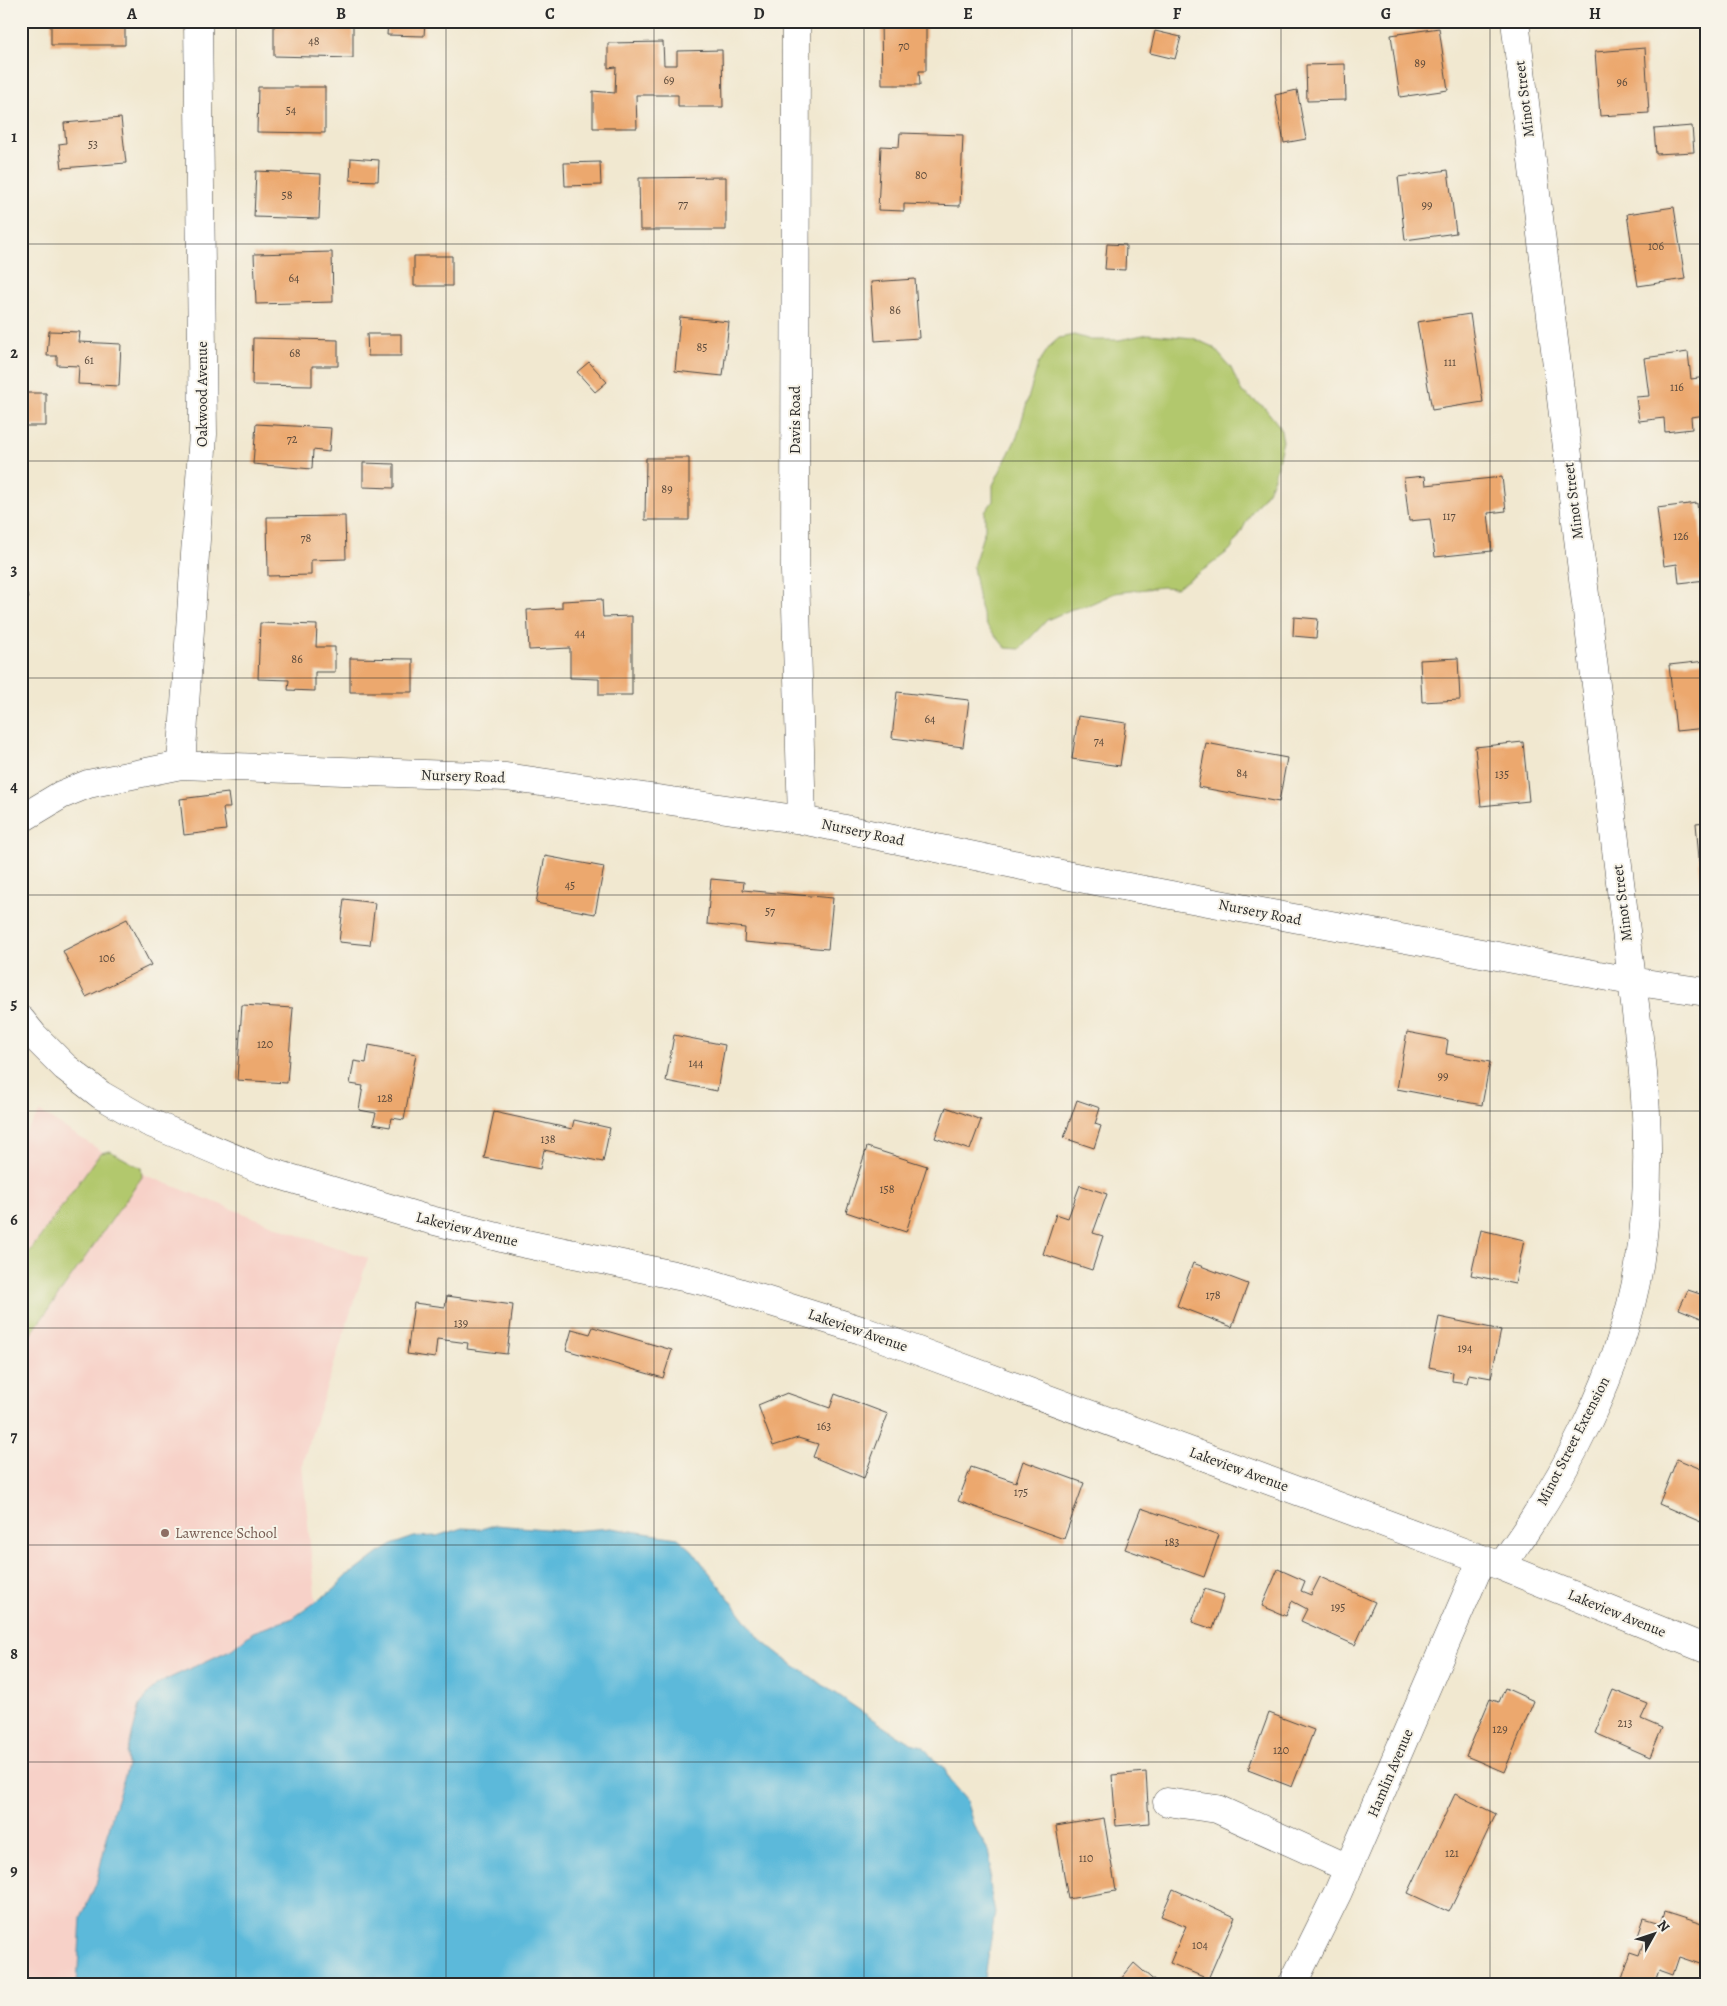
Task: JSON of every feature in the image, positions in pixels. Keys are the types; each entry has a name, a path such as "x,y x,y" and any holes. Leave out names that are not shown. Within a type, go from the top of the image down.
{"street":[{"name":"Oakwood Avenue","path":"181,765 203,434 198,21"},
{"name":"Davis Road","path":"796,21 795,571 802,820"},
{"name":"Minot Street","path":"1515,21 1631,981"},
{"name":"Nursery Road","path":"21,820 61,795 88,784 181,765 506,777 802,820 1085,879 1631,981 1706,992"},
{"name":"Minot Street Extension","path":"1492,1562 1544,1502 1585,1425 1612,1362 1633,1294 1644,1234 1648,1154 1644,1077 1631,981"},
{"name":"Lakeview Avenue","path":"21,1020 65,1067 101,1094 148,1122 260,1169 419,1217 516,1242 679,1275 764,1299 861,1330 1492,1562 1706,1649"},
{"name":"Hamlin Avenue","path":"1292,1985 1492,1562"},
{"path":"1167,1802 1217,1809 1348,1868"}],"shaded area":[{"name":"Lawrence School","path":"40,1112 103,1152 145,1175 296,1234 368,1258 302,1464 316,1603 303,1609 293,1618 253,1632 232,1649 157,1684 140,1705 127,1754 128,1766 96,1884 81,1918 77,1985 21,1985 21,1138"}],"green space":[{"path":"1148,334 1193,338 1213,347 1231,368 1242,392 1264,407 1280,427 1283,441 1274,477 1268,491 1251,513 1230,550 1176,588 1162,587 1115,593 1047,620 1020,649 1006,648 987,626 980,607 973,567 985,529 985,512 993,501 993,485 1017,437 1038,364 1050,346 1059,338 1074,335 1091,340 1119,340"},
{"path":"110,1151 141,1168 142,1177 21,1348 21,1264 94,1161 101,1153"}],"water":[{"path":"495,1525 570,1531 611,1528 678,1538 692,1550 761,1640 785,1659 887,1729 911,1743 923,1746 933,1759 944,1767 949,1780 966,1800 974,1827 988,1850 991,1865 989,1884 995,1912 984,1985 77,1985 81,1918 96,1884 113,1812 128,1766 127,1754 140,1705 157,1684 232,1649 253,1632 293,1618 337,1587 345,1576 357,1570 394,1544 414,1537 437,1536 462,1528 481,1529"}],"building":[{"path":"51,21 125,21 125,45 51,45"},
{"path":"274,21 332,21 332,25 353,25 353,58 274,56"},
{"path":"388,21 425,21 424,36 387,35"},
{"path":"881,21 926,21 926,71 919,71 920,85 882,85"},
{"path":"1439,28 1448,90 1400,97 1391,35"},
{"path":"1155,31 1181,37 1175,59 1150,53"},
{"path":"663,42 664,65 677,65 677,51 722,50 723,107 678,107 678,95 636,95 637,128 593,128 593,91 615,93 616,67 608,68 608,43"},
{"path":"1645,48 1649,113 1600,116 1595,52"},
{"path":"1345,64 1346,100 1307,101 1306,65"},
{"path":"258,87 325,87 325,133 257,132"},
{"path":"1297,90 1306,139 1284,143 1275,95"},
{"path":"121,118 126,163 62,168 59,144 66,143 64,123"},
{"path":"1692,126 1694,152 1656,154 1654,129"},
{"path":"900,133 963,135 960,206 904,204 904,211 878,210 881,146 899,147"},
{"path":"351,158 379,160 378,181 350,180"},
{"path":"600,162 601,185 565,186 564,163"},
{"path":"1448,170 1456,233 1405,240 1398,177"},
{"path":"256,171 321,174 319,219 254,217"},
{"path":"726,177 726,230 640,230 639,178"},
{"path":"1674,207 1685,279 1638,286 1627,214"},
{"path":"1107,244 1126,245 1125,270 1105,269"},
{"path":"332,252 333,302 256,304 254,254"},
{"path":"414,256 452,256 452,286 414,286"},
{"path":"915,279 919,338 875,341 871,282"},
{"path":"1470,314 1483,402 1432,410 1417,322"},
{"path":"680,317 729,322 723,376 675,371"},
{"path":"49,331 80,332 79,342 121,344 119,386 78,384 79,366 57,365 57,356 47,356"},
{"path":"367,334 401,334 401,356 368,356"},
{"path":"253,338 338,340 338,366 312,366 312,386 252,385"},
{"path":"1688,352 1691,379 1706,377 1706,415 1691,417 1692,429 1665,432 1664,418 1639,421 1636,397 1649,396 1644,358"},
{"path":"589,362 607,382 595,392 577,372"},
{"path":"21,393 46,393 46,426 21,426"},
{"path":"256,424 331,428 329,452 313,450 312,469 253,464"},
{"path":"646,458 689,458 689,520 645,520"},
{"path":"363,463 394,464 394,488 363,487"},
{"path":"1425,476 1426,485 1502,477 1506,511 1488,513 1492,551 1435,557 1430,519 1409,521 1404,478"},
{"path":"1697,503 1706,580 1679,583 1677,564 1664,566 1657,508"},
{"path":"345,516 346,559 311,560 311,575 268,576 267,517"},
{"path":"21,585 29,598 21,602"},
{"path":"602,599 603,617 632,616 632,695 599,695 599,679 570,678 570,648 529,650 527,610 562,608 562,601"},
{"path":"1294,617 1318,619 1316,638 1293,636"},
{"path":"260,623 317,625 316,647 335,647 335,672 315,672 315,691 288,690 289,680 258,679"},
{"path":"350,658 413,659 413,692 350,692"},
{"path":"1458,658 1460,700 1422,702 1420,660"},
{"path":"1706,661 1706,728 1676,731 1669,665"},
{"path":"897,692 969,700 963,747 892,738"},
{"path":"1078,716 1126,723 1120,766 1072,759"},
{"path":"1523,742 1529,801 1481,806 1475,747"},
{"path":"1206,743 1287,758 1279,802 1198,787"},
{"path":"228,793 230,808 223,808 226,830 184,835 180,799"},
{"path":"1706,822 1706,893 1702,893 1696,823"},
{"path":"545,856 604,867 595,914 536,903"},
{"path":"711,879 744,882 743,890 833,898 828,949 744,942 745,928 707,924"},
{"path":"344,899 375,903 370,945 339,942"},
{"path":"127,919 151,965 86,997 63,951"},
{"path":"242,1005 293,1008 287,1083 237,1080"},
{"path":"1407,1032 1448,1040 1446,1054 1490,1062 1482,1105 1397,1089"},
{"path":"674,1035 725,1045 717,1091 666,1081"},
{"path":"369,1045 416,1054 404,1120 392,1118 390,1127 373,1124 376,1113 359,1110 363,1086 350,1084 354,1061 366,1063"},
{"path":"1077,1100 1100,1108 1095,1124 1101,1126 1094,1148 1064,1138"},
{"path":"946,1107 981,1120 970,1150 935,1138"},
{"path":"494,1112 572,1129 574,1120 610,1128 603,1162 544,1150 540,1169 484,1158"},
{"path":"867,1147 927,1166 906,1232 846,1212"},
{"path":"1080,1185 1107,1194 1093,1233 1103,1236 1092,1270 1043,1254 1056,1214 1068,1218"},
{"path":"1481,1230 1524,1240 1515,1284 1471,1275"},
{"path":"1193,1263 1248,1284 1232,1327 1177,1306"},
{"path":"1688,1290 1706,1296 1706,1320 1679,1309"},
{"path":"447,1296 513,1305 507,1354 467,1349 468,1343 437,1339 435,1358 407,1354 414,1303 445,1307"},
{"path":"1439,1317 1501,1330 1491,1378 1469,1374 1467,1383 1452,1381 1453,1372 1429,1367"},
{"path":"593,1327 672,1350 663,1378 566,1350 572,1329 590,1334"},
{"path":"787,1393 830,1408 835,1394 888,1414 864,1478 813,1457 818,1444 798,1438 773,1446 758,1405"},
{"path":"1677,1459 1706,1471 1706,1509 1701,1522 1659,1504"},
{"path":"1023,1461 1084,1483 1064,1539 958,1501 971,1467 1016,1482"},
{"path":"1141,1508 1219,1535 1204,1577 1125,1549"},
{"path":"1278,1569 1305,1581 1301,1591 1311,1595 1320,1577 1375,1602 1355,1645 1301,1621 1307,1609 1292,1601 1286,1616 1262,1606"},
{"path":"1204,1589 1224,1595 1213,1629 1192,1622"},
{"path":"1505,1688 1534,1701 1504,1772 1466,1756 1490,1699 1499,1702"},
{"path":"1613,1690 1648,1704 1641,1719 1662,1728 1650,1757 1595,1733"},
{"path":"1269,1713 1314,1730 1292,1787 1248,1770"},
{"path":"1146,1772 1149,1823 1116,1826 1112,1775"},
{"path":"1455,1794 1496,1814 1449,1912 1408,1893"},
{"path":"1104,1818 1116,1891 1068,1899 1056,1826"},
{"path":"1173,1889 1235,1917 1208,1979 1170,1963 1186,1926 1161,1916"},
{"path":"1665,1911 1706,1924 1706,1966 1679,1957 1673,1975 1659,1970 1654,1985 1620,1985 1631,1952 1640,1955 1646,1938 1638,1936 1644,1918 1661,1923"},
{"path":"1134,1963 1159,1985 1116,1985"}],"place":[{"name":"Lawrence School","path":"165,1533"}]}
